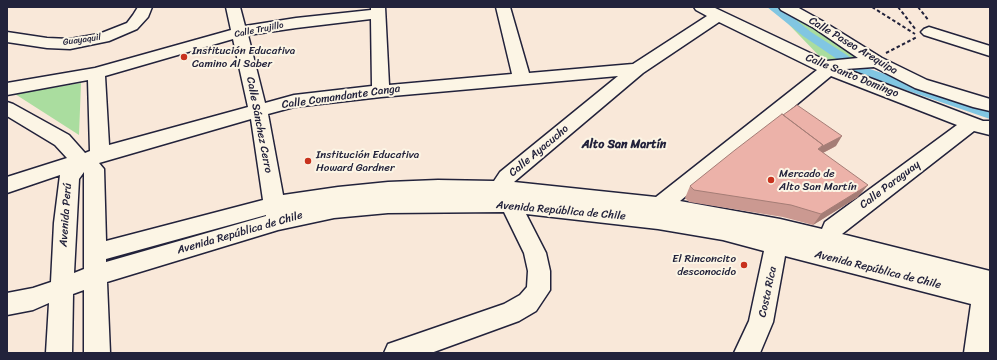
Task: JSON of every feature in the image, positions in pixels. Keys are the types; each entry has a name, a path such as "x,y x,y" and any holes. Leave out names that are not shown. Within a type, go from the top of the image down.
{"street":[{"name":"Guayaquil","path":"7,37 47,43 70,44 103,38 132,26 140,17 145,7"},
{"name":"Calle Sánchez Cerro","path":"232,7 240,32 258,110 276,213"},
{"path":"503,7 522,79"},
{"name":"Calle Santo Domingo","path":"701,7 716,16 828,69 981,126"},
{"name":"Calle Paseo Arequipa","path":"786,7 819,25 872,60 921,84 990,106"},
{"name":"Calle Trujillo","path":"7,89 96,73 240,32 378,10"},
{"path":"378,10 380,91"},
{"name":"Calle Ayacucho","path":"507,197 503,182 507,177 637,69 716,16"},
{"path":"923,34 990,51"},
{"path":"659,213 833,65 872,60"},
{"name":"Calle Comandante Canga","path":"7,185 91,158 294,101 380,91 637,69"},
{"path":"96,73 91,158 94,169 97,353"},
{"path":"7,108 91,158"},
{"name":"Calle Paraguay","path":"830,249 833,228 981,126"},
{"name":"Avenida Perú","path":"59,353 65,223 69,177 91,158"},
{"path":"398,353 511,313 528,303 538,290 539,271 535,253 507,197"},
{"name":"Avenida República de Chile","path":"7,304 33,299 62,288 96,264 276,213 507,197 659,213 723,231 778,237 987,288"},
{"path":"65,223 94,213"},
{"name":"Costa Rica","path":"747,353 761,322 778,237"},
{"path":"977,353 987,288"}],"path":[{"path":"872,7 923,34"},
{"path":"898,7 923,34"},
{"path":"872,60 923,34 929,22 918,7"}],"green space":[{"path":"772,7 778,7 862,58 824,61"},
{"path":"81,83 79,135 15,94"}],"building":[{"path":"797,105 842,136 821,147 823,145 783,115"},
{"name":"Mercado de Alto San Martín","path":"782,114 823,145 818,149 868,185 821,214 791,205 694,190 690,186 735,150"}],"waterway":[{"path":"773,7 807,34 863,71 990,114"}],"place":[{"name":"Institución Educativa Camino Al Saber","path":"184,57"},
{"name":"Institución Educativa Howard Gardner","path":"308,161"},
{"name":"Mercado de Alto San Martín","path":"771,180"},
{"name":"El Rinconcito desconocido","path":"744,265"}],"district":[{"name":"Alto San Martín","path":"624,145"}]}
